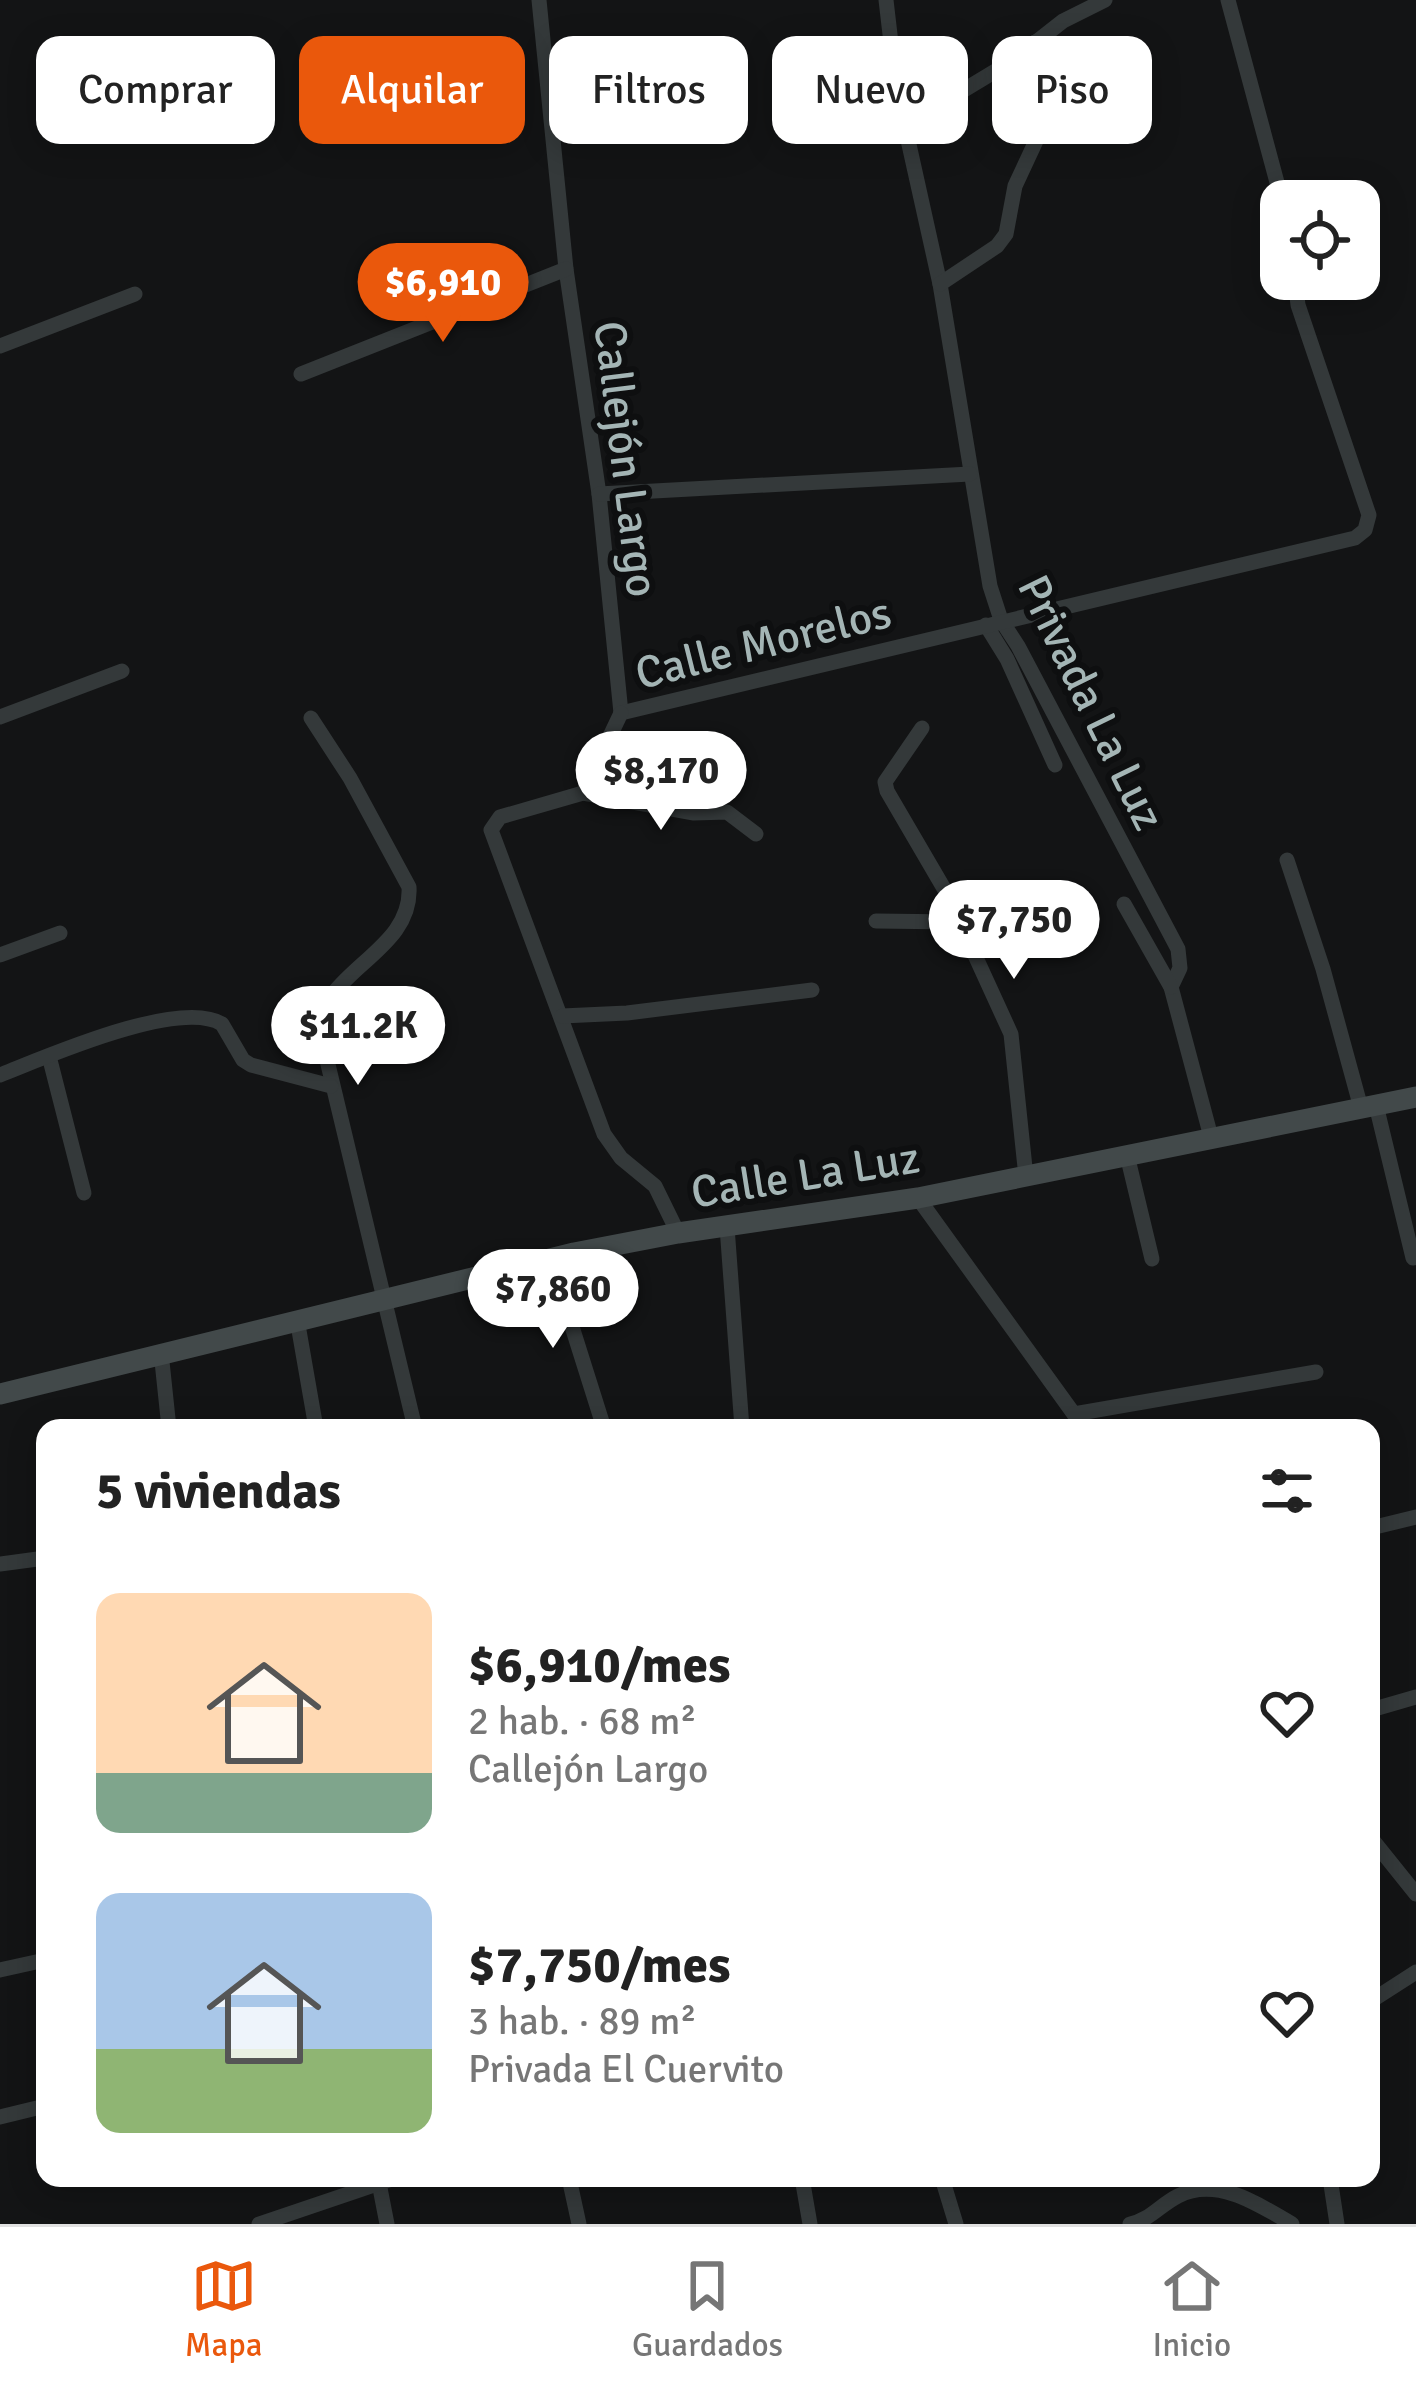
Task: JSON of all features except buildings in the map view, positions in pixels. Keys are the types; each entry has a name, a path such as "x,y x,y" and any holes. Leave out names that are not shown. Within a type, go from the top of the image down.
{"street":[{"name":"Callejón Largo","path":"539,0 566,269 599,494 621,713"},
{"name":"Privada La Luz","path":"886,0 890,36"},
{"path":"1044,36 1105,0"},
{"path":"1228,0 1276,180"},
{"name":"Privada La Luz","path":"910,144 940,284 994,623 1018,646 1178,949 1180,968 1171,987 1211,1137"},
{"path":"940,284 997,246 1006,234 1015,186 1035,144"},
{"path":"301,374 566,269"},
{"path":"0,346 135,294"},
{"name":"Calle Morelos","path":"583,793 621,713 1355,538 1365,530 1369,515 1297,300"},
{"path":"599,494 970,474"},
{"path":"994,623 1055,765"},
{"path":"0,717 122,670"},
{"path":"311,718 350,778 409,887 404,922 330,997 320,1031 413,1419"},
{"path":"922,728 885,782 946,892 1011,1034 1026,1177"},
{"path":"678,1234 656,1186 621,1158 604,1134 491,830 500,817 583,793 694,814 727,812 755,834"},
{"path":"1287,860 1413,1258"},
{"path":"1124,904 1171,987"},
{"path":"876,921 956,922"},
{"path":"0,955 60,933"},
{"path":"562,1016 812,990"},
{"path":"0,1075 126,1028 200,1016 222,1024 243,1060 251,1065 331,1086"},
{"path":"49,1056 84,1193"},
{"name":"Calle La Luz","path":"0,1394 574,1253 918,1198 1416,1097"},
{"path":"1127,1154 1152,1259"},
{"path":"918,1198 1078,1419"},
{"path":"727,1227 741,1419"},
{"path":"551,1260 601,1419"},
{"path":"297,1319 314,1419"},
{"path":"161,1352 168,1419"},
{"path":"1089,1419 1316,1372"},
{"path":"1380,1526 1416,1517"},
{"path":"0,1564 36,1559"},
{"path":"1380,1707 1416,1697"},
{"path":"1380,1849 1416,1894"},
{"path":"0,1970 36,1962"},
{"path":"1380,1995 1416,1972"},
{"path":"0,2117 36,2108"},
{"path":"259,2224 367,2187"},
{"path":"387,2187 387,2224"},
{"path":"571,2187 579,2224"},
{"path":"804,2187 810,2224"},
{"path":"945,2187 956,2224"},
{"path":"1172,2187 1176,2196"},
{"path":"1331,2187 1337,2224"},
{"path":"1139,2223 1176,2196 1213,2189 1250,2199 1292,2224"}]}
